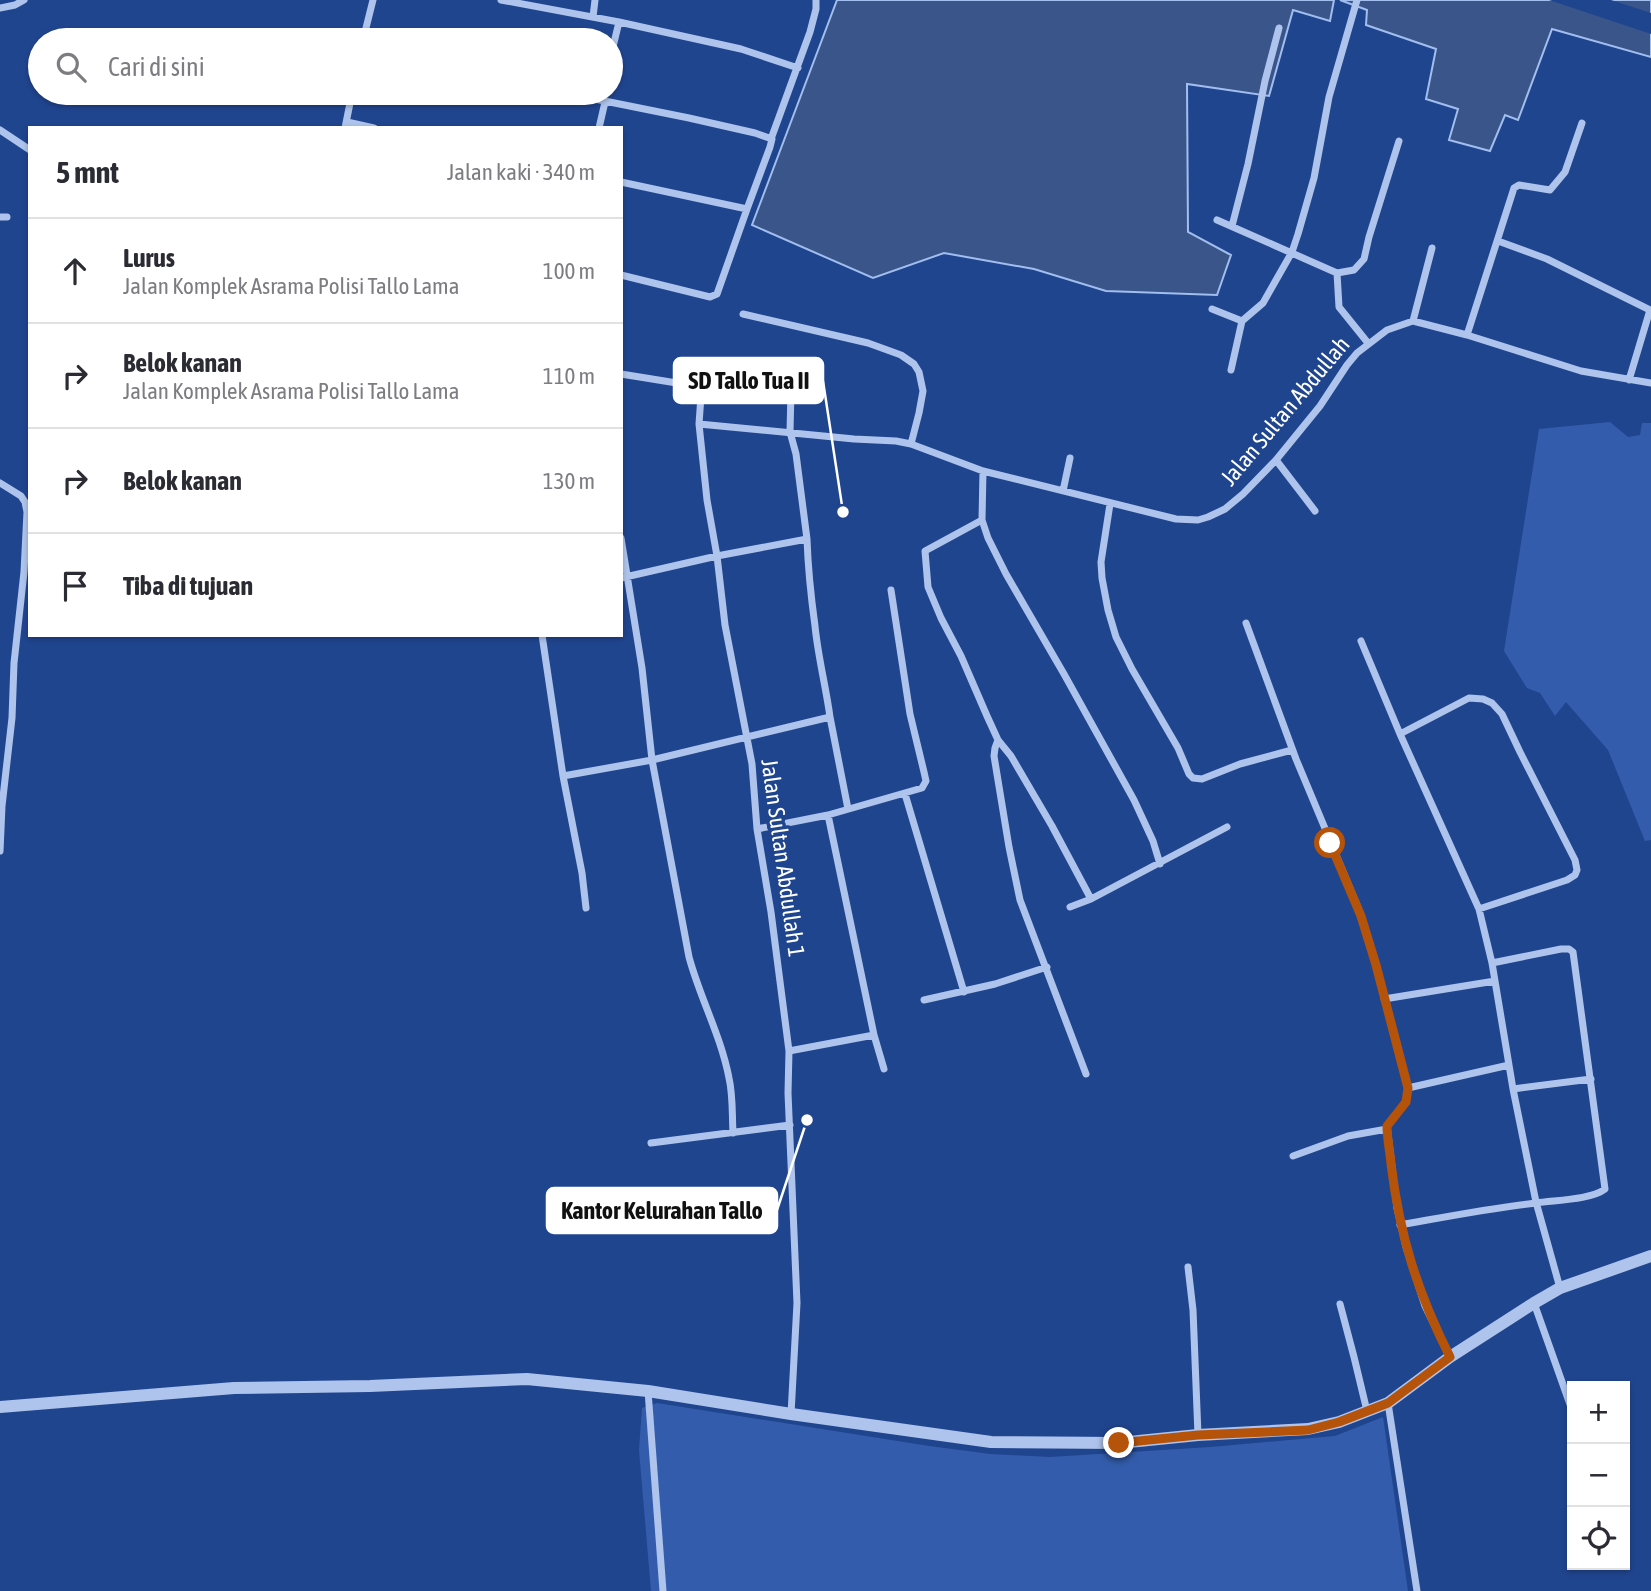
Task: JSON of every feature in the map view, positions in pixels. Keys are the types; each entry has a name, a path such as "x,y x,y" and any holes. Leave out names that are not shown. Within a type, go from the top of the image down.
{"street":[{"path":"0,8 24,0"},
{"path":"366,28 373,0"},
{"path":"501,0 619,22 741,50 798,68"},
{"path":"593,17 595,0"},
{"path":"623,275 710,297 718,292 798,68 816,9 816,0"},
{"path":"1231,370 1241,321 1264,303 1292,252 1304,217 1329,97 1357,0"},
{"path":"618,28 619,22"},
{"path":"1231,226 1279,28"},
{"path":"623,103 771,139"},
{"path":"346,125 350,105"},
{"path":"600,126 602,105"},
{"path":"1467,335 1514,188 1520,185 1550,190 1565,172 1582,123"},
{"path":"0,130 28,149"},
{"path":"1217,220 1337,272 1354,270 1364,260 1399,141"},
{"path":"623,181 747,209"},
{"path":"1499,241 1547,259 1650,310 1629,380"},
{"path":"1432,248 1413,321 1581,371 1651,383"},
{"path":"1337,272 1339,307 1368,343"},
{"path":"1212,309 1241,321"},
{"path":"743,314 868,343 901,355 914,364 919,372 923,391 911,444"},
{"name":"Jalan Sultan Abdullah","path":"699,424 854,439 896,440 983,471 1176,519 1198,520 1225,509 1276,460 1320,406 1357,353 1387,330 1413,321"},
{"name":"Jalan Sultan Abdullah 1","path":"623,374 683,384 694,388 701,400 699,424 707,500 718,556 725,625 752,764 757,829 789,1051 788,1093 797,1303 791,1414"},
{"path":"791,390 790,432 796,454 807,539 815,628 848,809"},
{"path":"1063,491 1070,458"},
{"path":"1276,460 1315,511"},
{"path":"983,471 982,520 988,538 1134,800 1153,841 1160,864"},
{"path":"0,482 21,496 27,512 0,851"},
{"path":"1111,504 1101,562 1108,610 1116,637 1178,748 1189,774 1193,778 1202,779 1240,764 1292,750"},
{"path":"982,520 925,551 926,582 998,740 1011,756 1052,826 1091,899"},
{"path":"625,578 807,539"},
{"path":"623,558 642,668 652,760 689,957 696,984 722,1048 730,1079 733,1133"},
{"path":"757,829 828,815 922,789 925,778 910,714 891,590"},
{"path":"1246,623 1292,750 1357,905 1384,999 1408,1088 1406,1102 1390,1120 1387,1129 1400,1224 1425,1306 1450,1357"},
{"path":"542,637 586,908"},
{"path":"1361,641 1479,909 1492,963 1513,1090 1536,1202 1560,1288"},
{"path":"1400,734 1469,698 1492,703 1502,714 1575,860 1577,870 1575,875 1567,880 1479,909"},
{"path":"563,776 652,760 830,717"},
{"path":"998,740 994,756 1020,900 1086,1074"},
{"path":"905,794 964,992"},
{"path":"828,815 874,1035 884,1069"},
{"path":"1070,907 1160,864 1227,827"},
{"path":"1400,1224 1578,1197 1605,1189 1574,956 1571,950 1561,949 1492,963"},
{"path":"924,1000 995,984 1047,967"},
{"path":"1384,999 1495,981"},
{"path":"789,1051 874,1035"},
{"path":"1408,1088 1509,1065"},
{"path":"1513,1090 1591,1079"},
{"path":"650,1143 790,1125"},
{"path":"1293,1156 1348,1136 1387,1129"},
{"path":"0,1407 234,1388 370,1386 527,1379 648,1391 991,1442 1119,1443 1198,1435 1308,1430 1339,1422 1388,1403 1450,1357 1560,1288 1651,1256"},
{"path":"1188,1267 1194,1310 1198,1435"},
{"path":"1534,1303 1567,1396"},
{"path":"1340,1304 1367,1411"},
{"path":"648,1391 663,1591"},
{"path":"1388,1403 1417,1591"}],"shaded area":[{"path":"837,0 1334,0 1330,21 1293,10 1269,96 1187,84 1188,232 1231,255 1217,295 1106,291 1034,269 944,253 873,278 752,225"},
{"path":"1340,0 1651,0 1651,57 1552,29 1518,120 1505,115 1490,151 1449,140 1458,109 1426,99 1436,49 1366,25 1367,10"},
{"path":"1610,422 1628,437 1640,435 1642,423 1651,423 1651,840 1645,841 1608,750 1566,702 1555,716 1540,693 1527,688 1504,651 1539,429"},
{"path":"657,1403 929,1446 990,1454 1050,1457 1335,1436 1383,1417 1408,1591 651,1591 639,1450 642,1408"}],"pier":[{"path":"1549,0 1611,0 1651,13 1651,34"}],"place":[{"name":"SD Tallo Tua II","path":"843,512"},
{"name":"Kantor Kelurahan Tallo","path":"807,1120"}],"route":[{"path":"1119,1443 1198,1435 1308,1430 1325,1426 1388,1403 1450,1357 1425,1306 1397,1208 1387,1126 1406,1102 1408,1088 1361,916 1330,843"}]}
